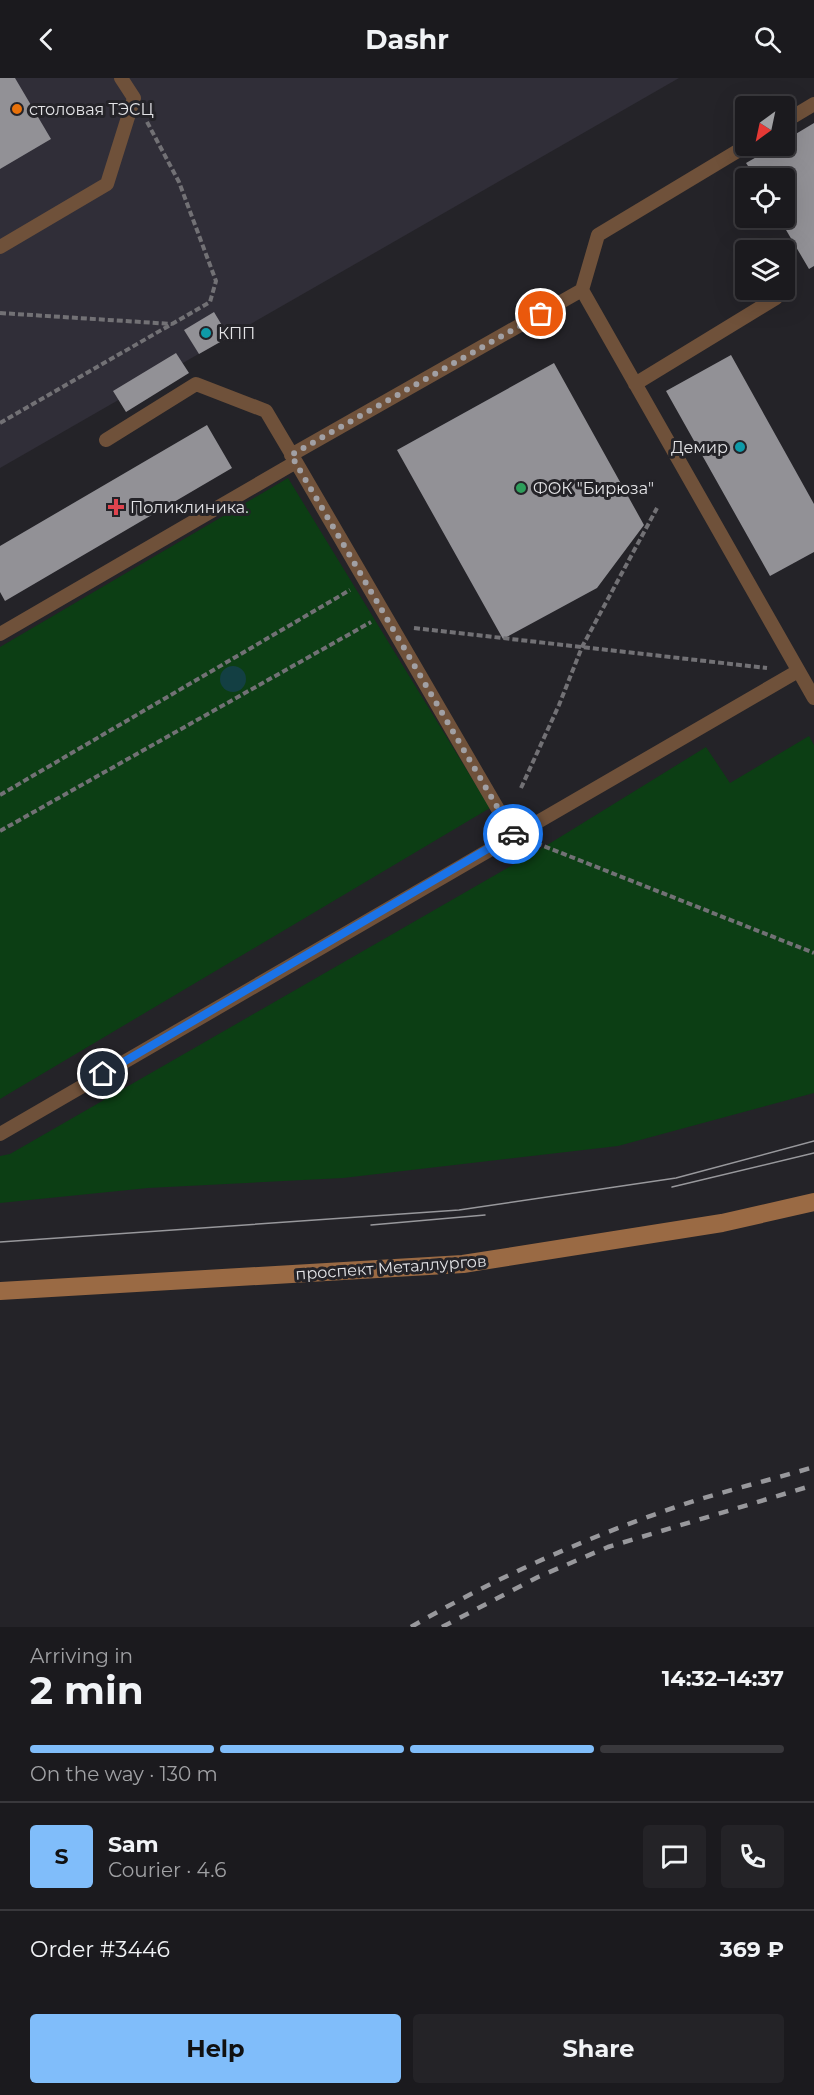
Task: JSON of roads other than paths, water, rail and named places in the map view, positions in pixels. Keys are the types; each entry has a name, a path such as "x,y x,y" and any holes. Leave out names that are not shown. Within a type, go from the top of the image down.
{"street":[{"name":"проспект Металлургов","path":"0,1291 463,1264 722,1223 814,1202"}],"lane":[{"path":"0,247 107,184 134,98 121,78"},
{"path":"795,115 814,104"},
{"path":"0,634 582,290 598,235 735,153"},
{"path":"582,290 814,698"},
{"path":"635,384 773,300"},
{"path":"106,440 196,384 266,411 513,835"},
{"path":"0,1134 798,671"}],"water":[{"path":"233,666 242,670 246,679 242,688 233,692 224,688 220,679 224,670"}],"tram line":[{"path":"0,1242 459,1210 676,1178 814,1141"},
{"path":"672,1187 814,1153"},
{"path":"371,1225 485,1215"}],"railway":[{"path":"411,1627 506,1576 606,1533 690,1502 814,1467"},
{"path":"442,1627 538,1577 608,1547 814,1485"}],"place":[{"name":"столовая ТЭСЦ","path":"17,109"},
{"name":"КПП","path":"206,333"},
{"name":"Демир","path":"740,447"},
{"name":"ФОК \"Бирюза\"","path":"521,488"},
{"name":"Поликлиника.","path":"116,507"}]}
